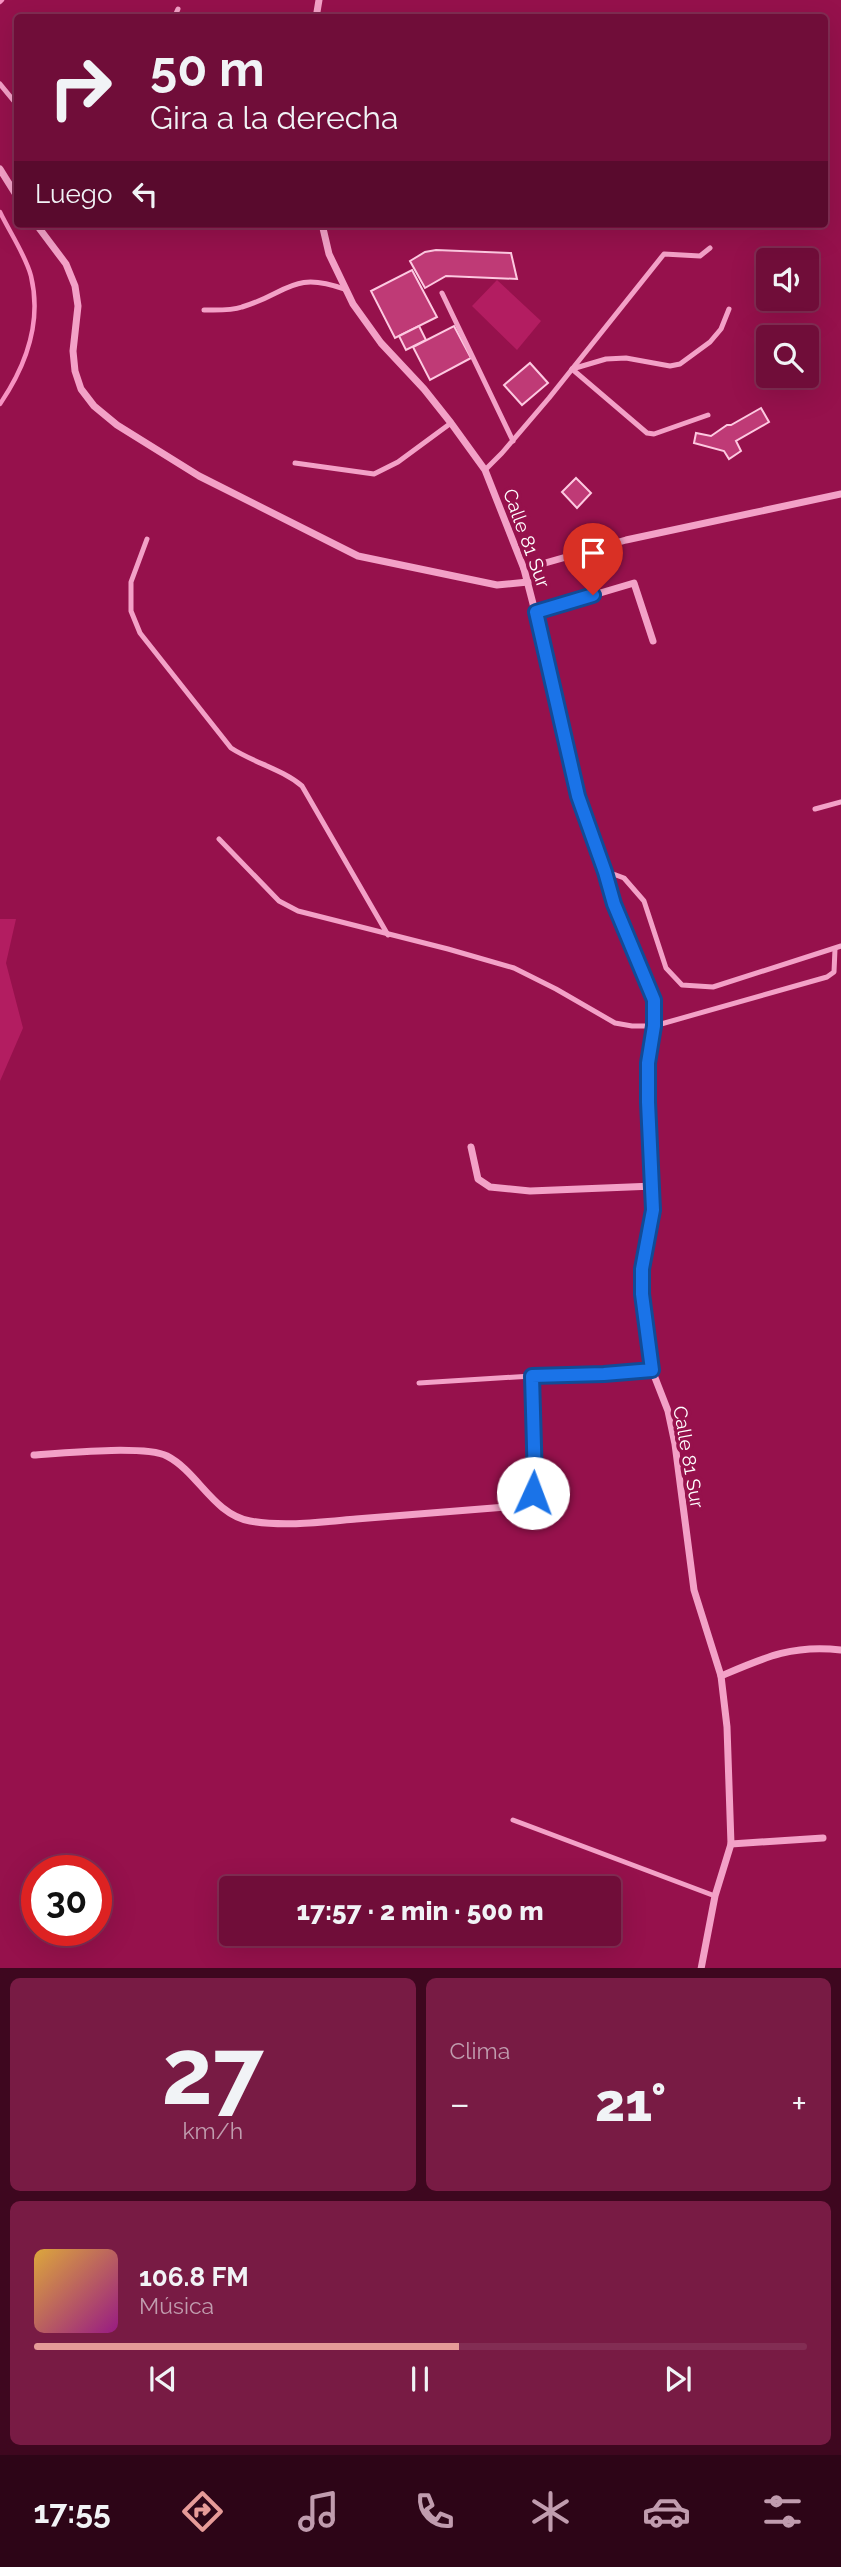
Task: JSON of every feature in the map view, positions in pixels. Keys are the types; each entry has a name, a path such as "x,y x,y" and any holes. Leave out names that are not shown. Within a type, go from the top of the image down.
{"street":[{"path":"0,169 14,192"},
{"path":"39,228 66,264 75,286 78,306 75,372 80,389 94,406 117,425 199,476 358,556 497,585 528,582"},
{"name":"Calle 81 Sur","path":"323,228 329,254 344,289 381,343 424,389 485,470 528,582 578,796 614,904 651,990 655,1012 648,1063 648,1102 654,1186 653,1210 642,1269 642,1294 652,1370 668,1411 675,1444 694,1590 721,1676 727,1727 731,1844 715,1896 701,1968"},
{"path":"524,569 626,540 841,494"},
{"path":"536,612 634,583 653,641"},
{"path":"471,1147 478,1179 490,1187 554,1192 654,1186"},
{"path":"34,1455 145,1450 164,1454 178,1462 218,1503 233,1514 248,1520 273,1523 312,1523 506,1507 529,1500 533,1493 532,1376 652,1370"},
{"path":"721,1676 772,1654 807,1648 841,1650"},
{"path":"731,1844 822,1838"}],"lane":[{"path":"176,14 178,9"},
{"path":"0,84 14,101"},
{"path":"485,470 513,441 664,254 700,256 710,248"},
{"path":"204,310 245,306 298,282 325,282 344,289"},
{"path":"442,293 513,441"},
{"path":"572,369 606,359 626,358 670,366 680,364 710,342 721,329 729,309"},
{"path":"572,369 648,433 654,434 708,415"},
{"path":"295,463 374,474 398,462 451,423"},
{"path":"146,539 131,582 131,611 141,633 231,748 291,777 302,786 388,935"},
{"path":"815,809 841,802"},
{"path":"219,839 279,901 298,911 514,968 615,1023 654,1026 827,978 834,972 838,948 713,986 682,985 666,968 644,901 624,878 605,872"},
{"path":"419,1383 532,1376"},
{"path":"513,1820 715,1896"}],"shaded area":[{"path":"497,280 541,321 517,350 472,306"},
{"path":"0,919 16,919 6,963 23,1028 0,1081"}],"building":[{"path":"436,250 511,253 517,279 446,276 425,288 410,261 425,252"},
{"path":"412,270 437,317 395,338 371,291"},
{"path":"419,326 426,340 406,350 399,336"},
{"path":"454,326 471,358 430,380 413,347"},
{"path":"530,363 548,383 522,405 504,385"},
{"path":"761,408 769,422 736,441 741,451 729,459 724,451 694,443 696,433 711,436"},
{"path":"576,478 591,493 577,508 562,492"}],"waterway":[{"path":"0,212 29,268 34,293 33,327 29,343 17,374 0,404"}],"route":[{"path":"533,1493 532,1376 652,1370 646,1339 642,1269 653,1210 648,1063 654,1026 654,1000 614,904 578,796 536,612 593,595"}]}
